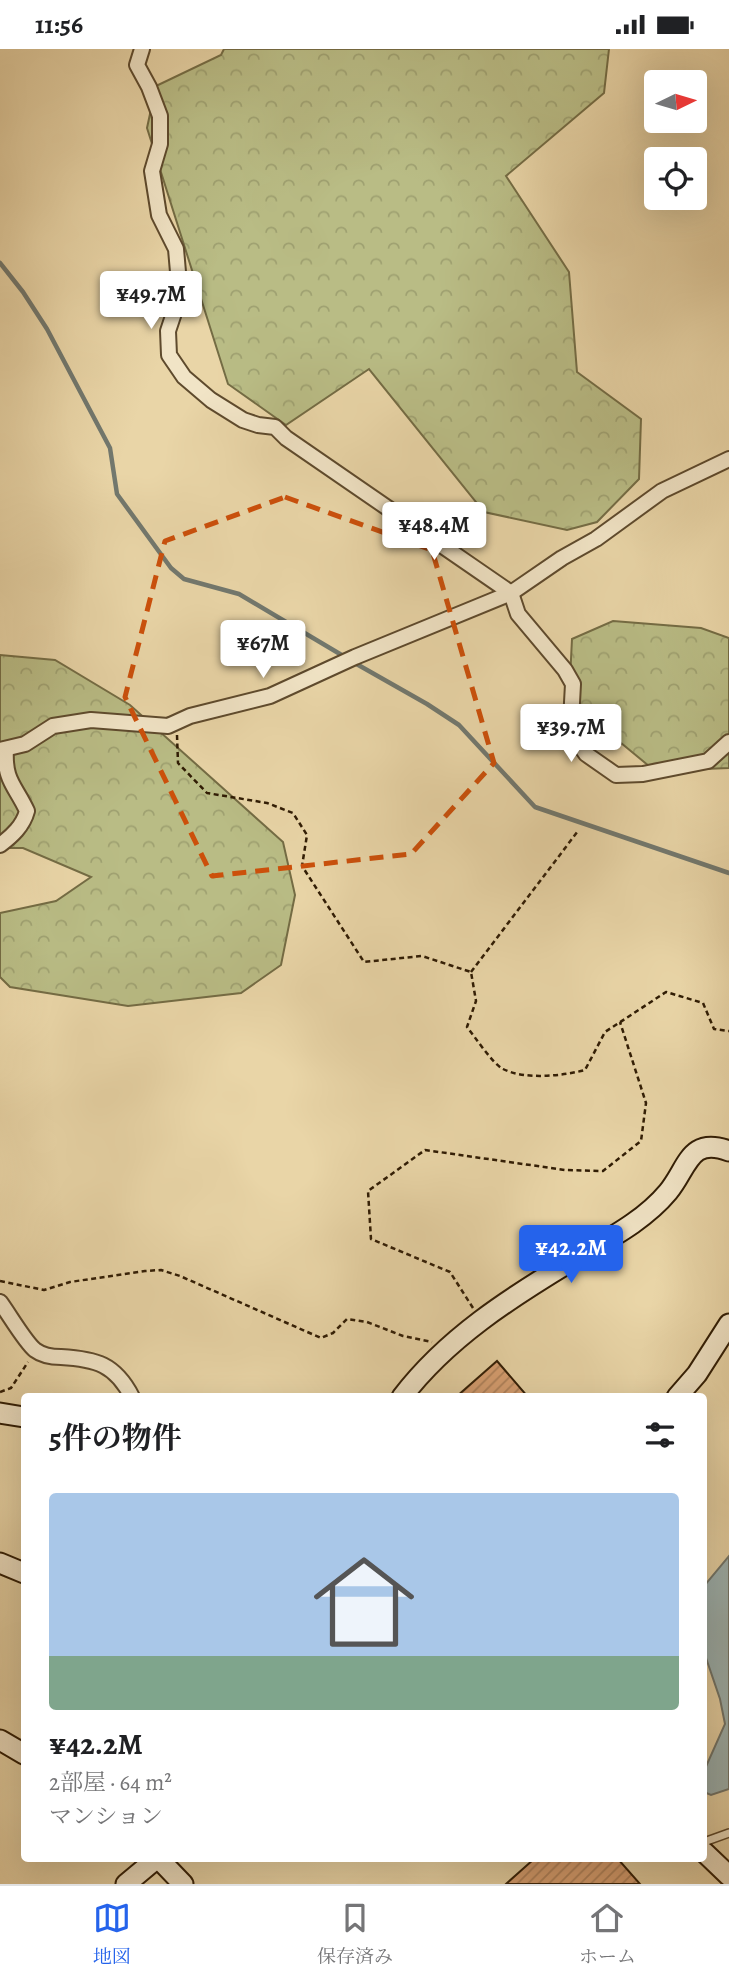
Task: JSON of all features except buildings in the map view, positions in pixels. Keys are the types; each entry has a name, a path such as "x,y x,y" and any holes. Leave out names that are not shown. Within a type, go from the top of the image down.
{"street":[{"path":"142,49 137,65 160,116 160,144 152,171 159,215 176,249 180,295 168,331 169,355 184,377 211,400 243,420 275,427 295,445 510,593 517,614 565,670 573,684 571,721 577,741 586,754 615,775 643,774 708,761 729,742"},
{"path":"0,845 14,834 25,820 27,811 10,785 3,750 25,744 53,726 90,720 168,726 190,716 270,696 348,660 510,593 596,539 662,491 729,459"},
{"path":"406,1393 432,1363 481,1320 518,1293 656,1207 678,1180 691,1155 701,1148 718,1147 729,1151"},
{"path":"0,1302 35,1350 48,1356 86,1358 99,1362 113,1370 129,1393"},
{"path":"680,1393 697,1374 729,1324"},
{"path":"0,1413 21,1416"},
{"path":"0,1563 21,1572"},
{"path":"0,1740 21,1752"},
{"path":"707,1855 729,1876"},
{"path":"126,1884 153,1862"},
{"path":"160,1862 183,1884"}],"lane":[{"path":"707,1841 729,1833"}],"path":[{"path":"176,723 178,763 207,793 267,803 293,813 307,835 302,866 364,962 422,956 471,972"},
{"path":"578,831 471,972 476,1001 467,1027 501,1069 541,1075 565,1075 585,1070 605,1032 666,992 703,1003 714,1029 729,1031"},
{"path":"481,1320 450,1272 371,1239 368,1191 425,1150 565,1170 603,1171 641,1141 646,1103 620,1022"},
{"path":"0,1281 44,1290 69,1282 161,1270 321,1338 333,1333 347,1319 367,1322 403,1336 452,1345"},
{"path":"0,1392 11,1388 35,1350"}],"highlighted area":[{"path":"285,497 432,550 494,763 411,854 212,876 125,697 165,541"}],"green space":[{"path":"224,49 609,49 604,93 506,176 569,272 577,372 641,419 639,479 597,522 567,530 484,512 369,369 286,425 228,384 147,128 156,86 221,55"},
{"path":"613,621 701,628 729,638 729,768 655,771 569,700 572,639"},
{"path":"0,655 55,660 130,705 283,842 295,895 281,965 241,993 128,1006 10,987 0,977 0,913 56,901 91,877 23,848 0,848"}],"water":[{"path":"729,1556 729,1789 711,1795 707,1793 707,1764 725,1724 707,1661 707,1582"}],"waterway":[{"path":"0,263 47,329 110,448 117,494 171,568 184,579 239,594 345,657"},
{"path":"353,662 459,725 535,807 729,873"}]}
